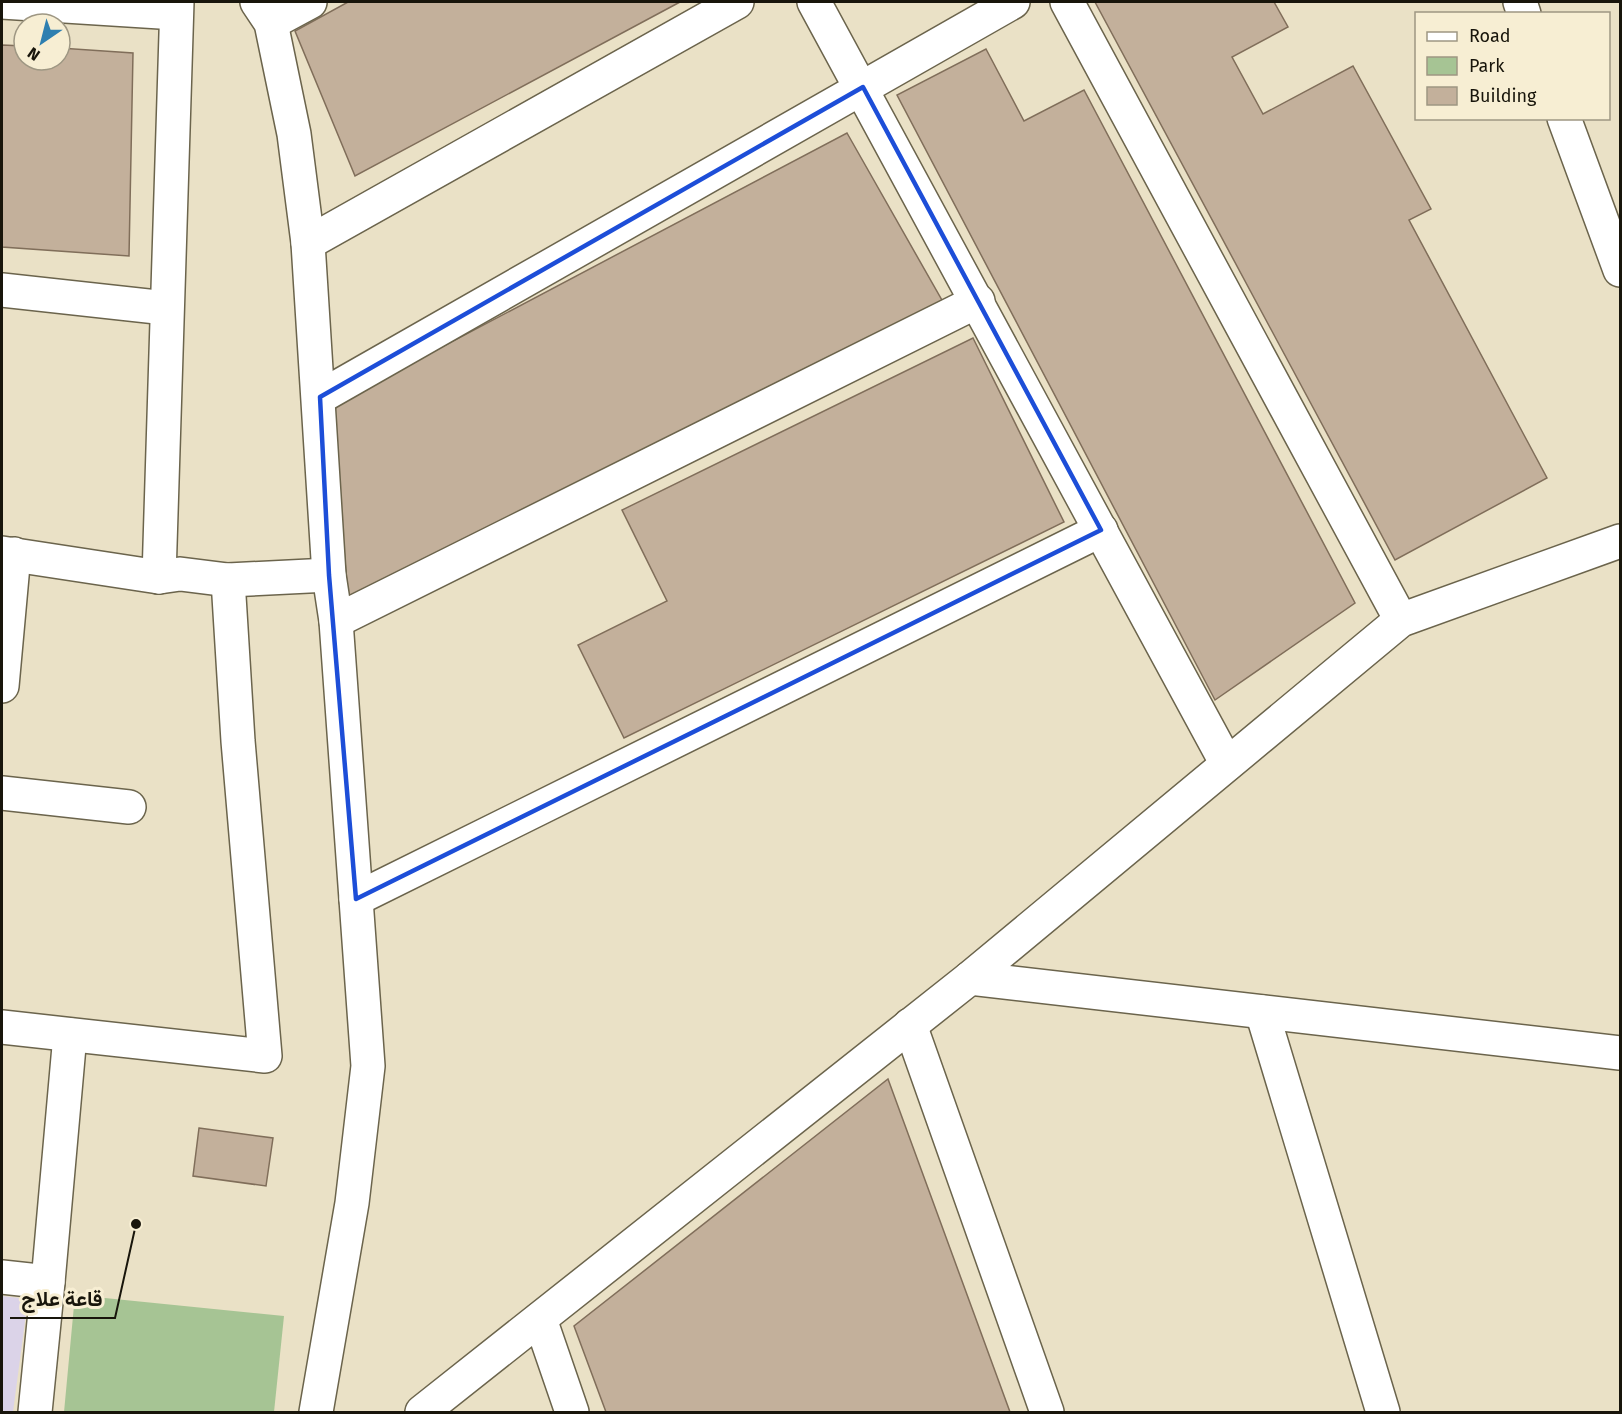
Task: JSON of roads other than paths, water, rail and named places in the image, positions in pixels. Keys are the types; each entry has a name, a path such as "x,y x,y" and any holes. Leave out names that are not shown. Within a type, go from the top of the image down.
{"street":[{"path":"2,2 177,7 159,577"},
{"path":"310,2 264,12 294,134 308,243 320,398 329,575 336,621 368,1066 352,1203 316,1413"},
{"path":"308,243 737,2"},
{"path":"814,2 863,87 1227,764"},
{"path":"320,398 1013,2"},
{"path":"1067,2 1401,620"},
{"path":"1565,120 1620,270"},
{"path":"2,290 166,308"},
{"path":"336,621 978,301"},
{"path":"356,898 1101,530"},
{"path":"422,1413 970,978 1401,620 1620,541"},
{"path":"2,686 8,554 159,577 180,574 228,579 329,575"},
{"path":"2,1027 265,1056 238,741 228,579"},
{"path":"2,793 129,807"},
{"path":"970,978 1620,1053"},
{"path":"1262,1012 1383,1413"},
{"path":"910,1025 1047,1413"},
{"path":"35,1413 70,1035"},
{"path":"2,1277 48,1282"},
{"path":"540,1319 572,1413"}],"place":[{"name":"قاعة علاج","path":"136,1224"}]}
